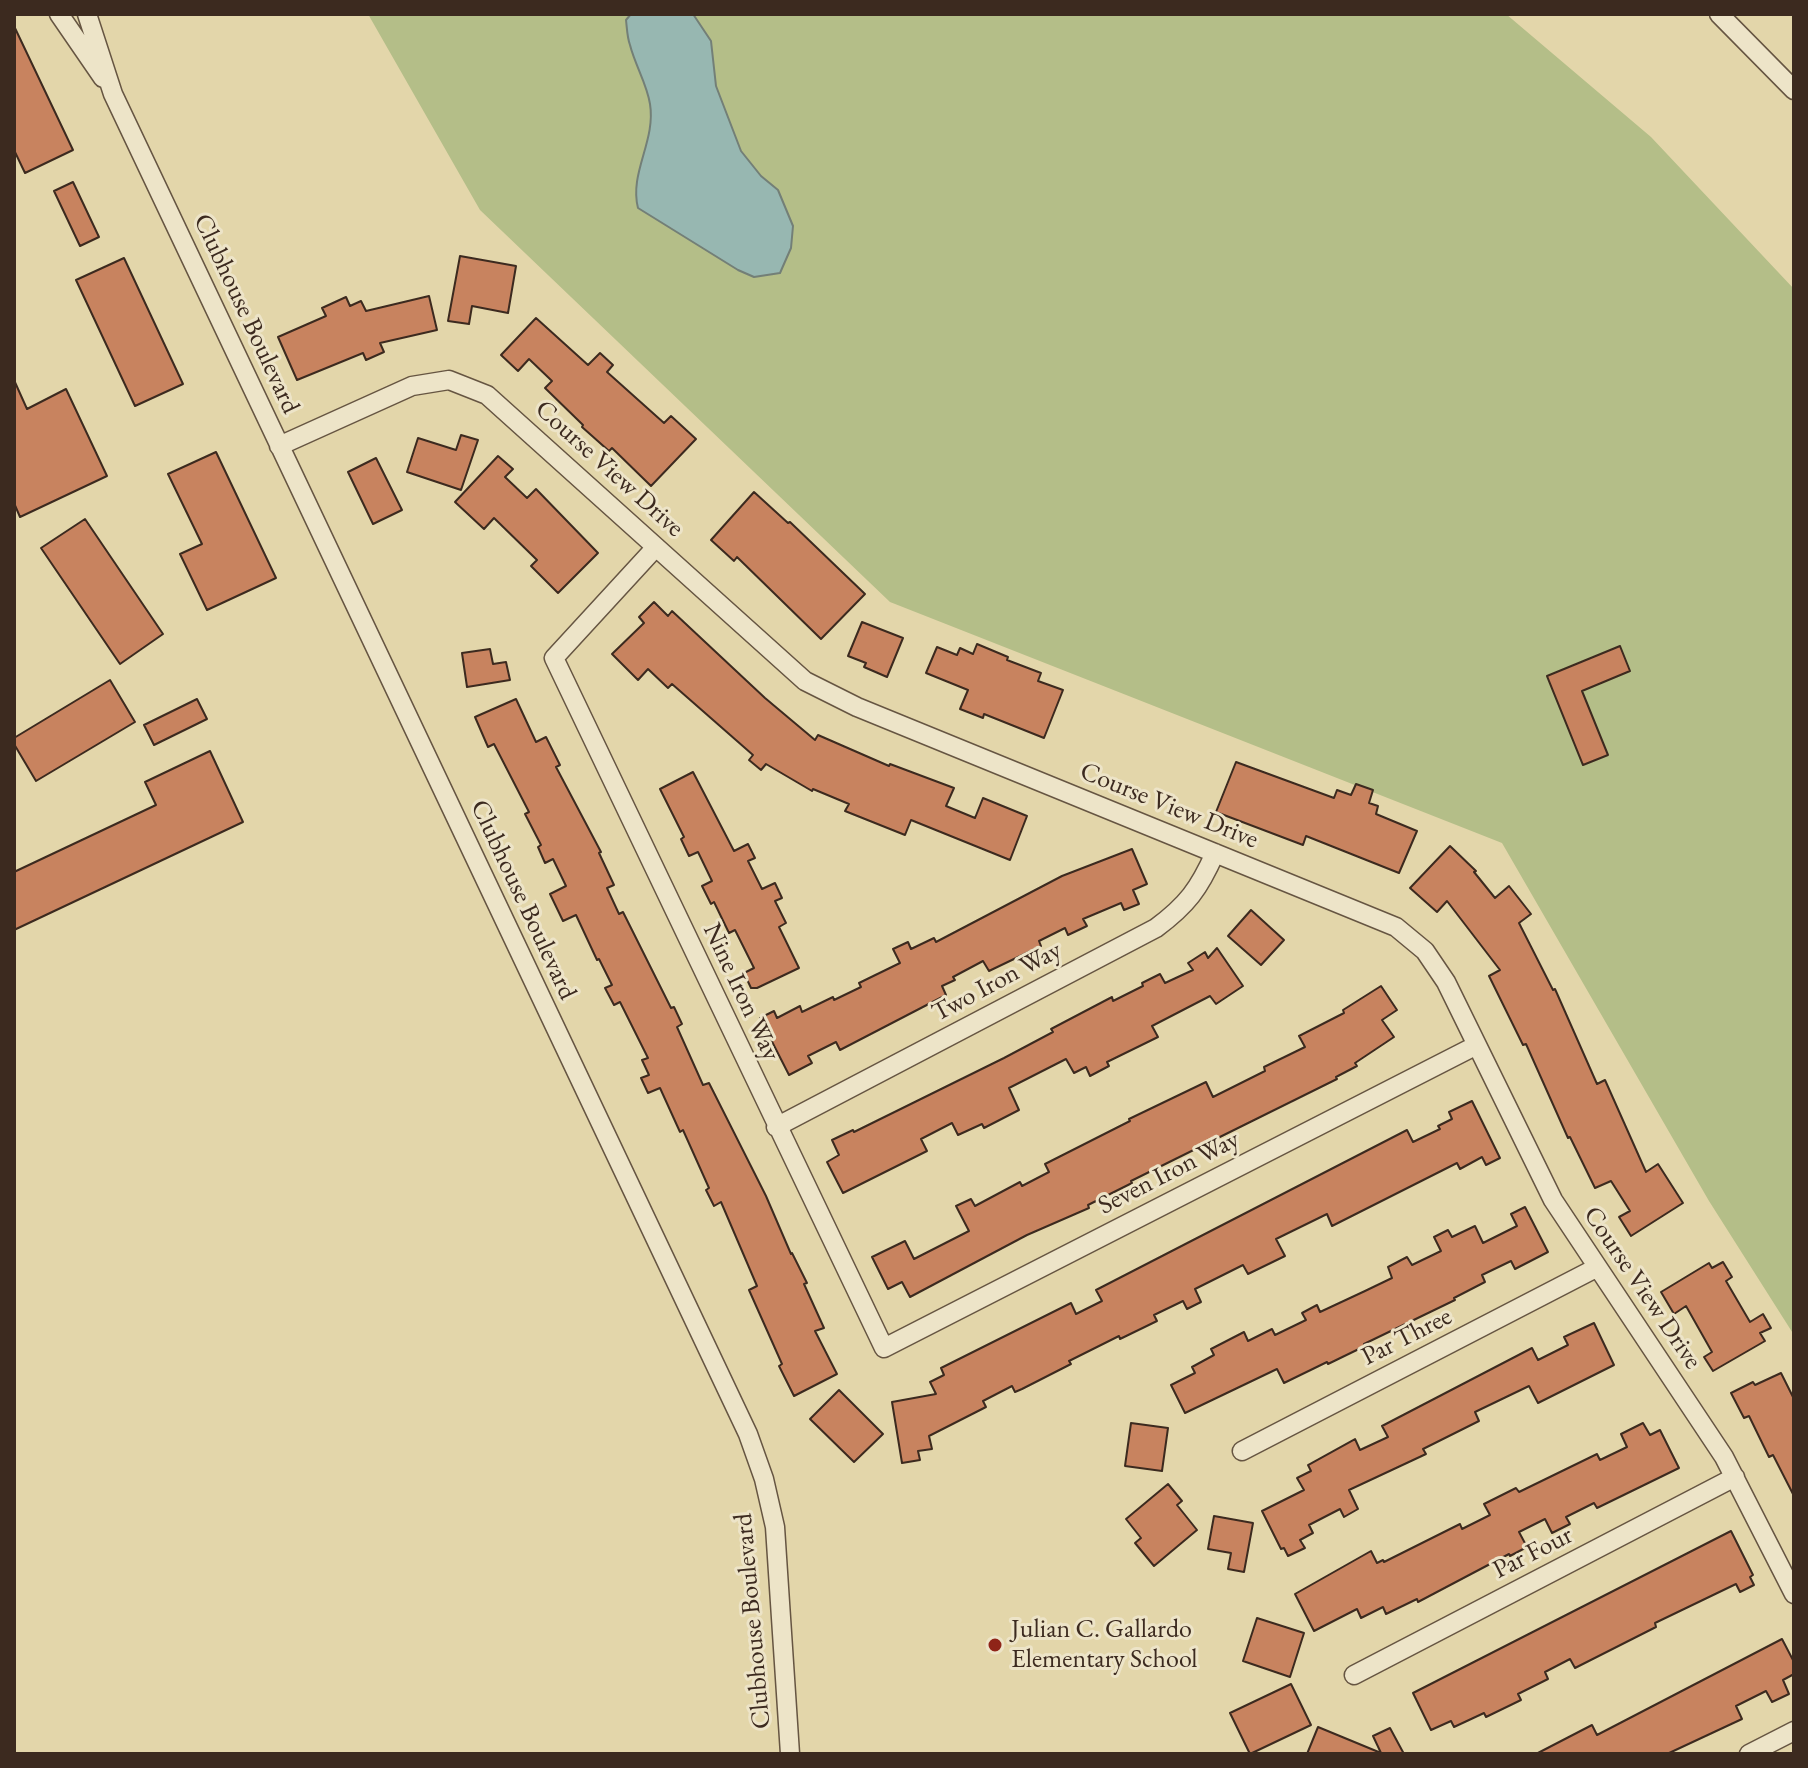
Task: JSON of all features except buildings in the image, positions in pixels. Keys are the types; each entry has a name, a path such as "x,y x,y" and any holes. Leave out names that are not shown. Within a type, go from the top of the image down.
{"street":[{"path":"59,14 113,94"},
{"path":"87,14 113,94"},
{"path":"1719,14 1794,90"},
{"name":"Clubhouse Boulevard","path":"113,94 748,1434 764,1479 775,1527 790,1754"},
{"name":"Course View Drive","path":"279,446 412,386 449,380 487,395 805,681 857,707 1396,927 1425,951 1446,982 1553,1200 1724,1457 1794,1594"},
{"name":"Nine Iron Way","path":"656,547 554,658 884,1348"},
{"name":"Two Iron Way","path":"776,1127 1156,928 1184,907 1202,883 1215,853"},
{"name":"Seven Iron Way","path":"884,1348 1477,1045"},
{"name":"Par Three","path":"1242,1451 1596,1268"},
{"name":"Par Four","path":"1354,1675 1735,1477"},
{"path":"1749,1754 1794,1731"}],"green space":[{"path":"368,14 1506,14 1651,137 1794,289 1794,1335 1709,1201 1502,843 890,602 480,210"}],"water":[{"path":"631,14 693,14 711,41 716,86 741,151 761,176 778,190 793,226 791,248 780,273 754,277 738,270 638,208 637,182 651,118 648,97 628,39 626,20"}],"place":[{"name":"Julian C. Gallardo Elementary School","path":"995,1645"}]}
